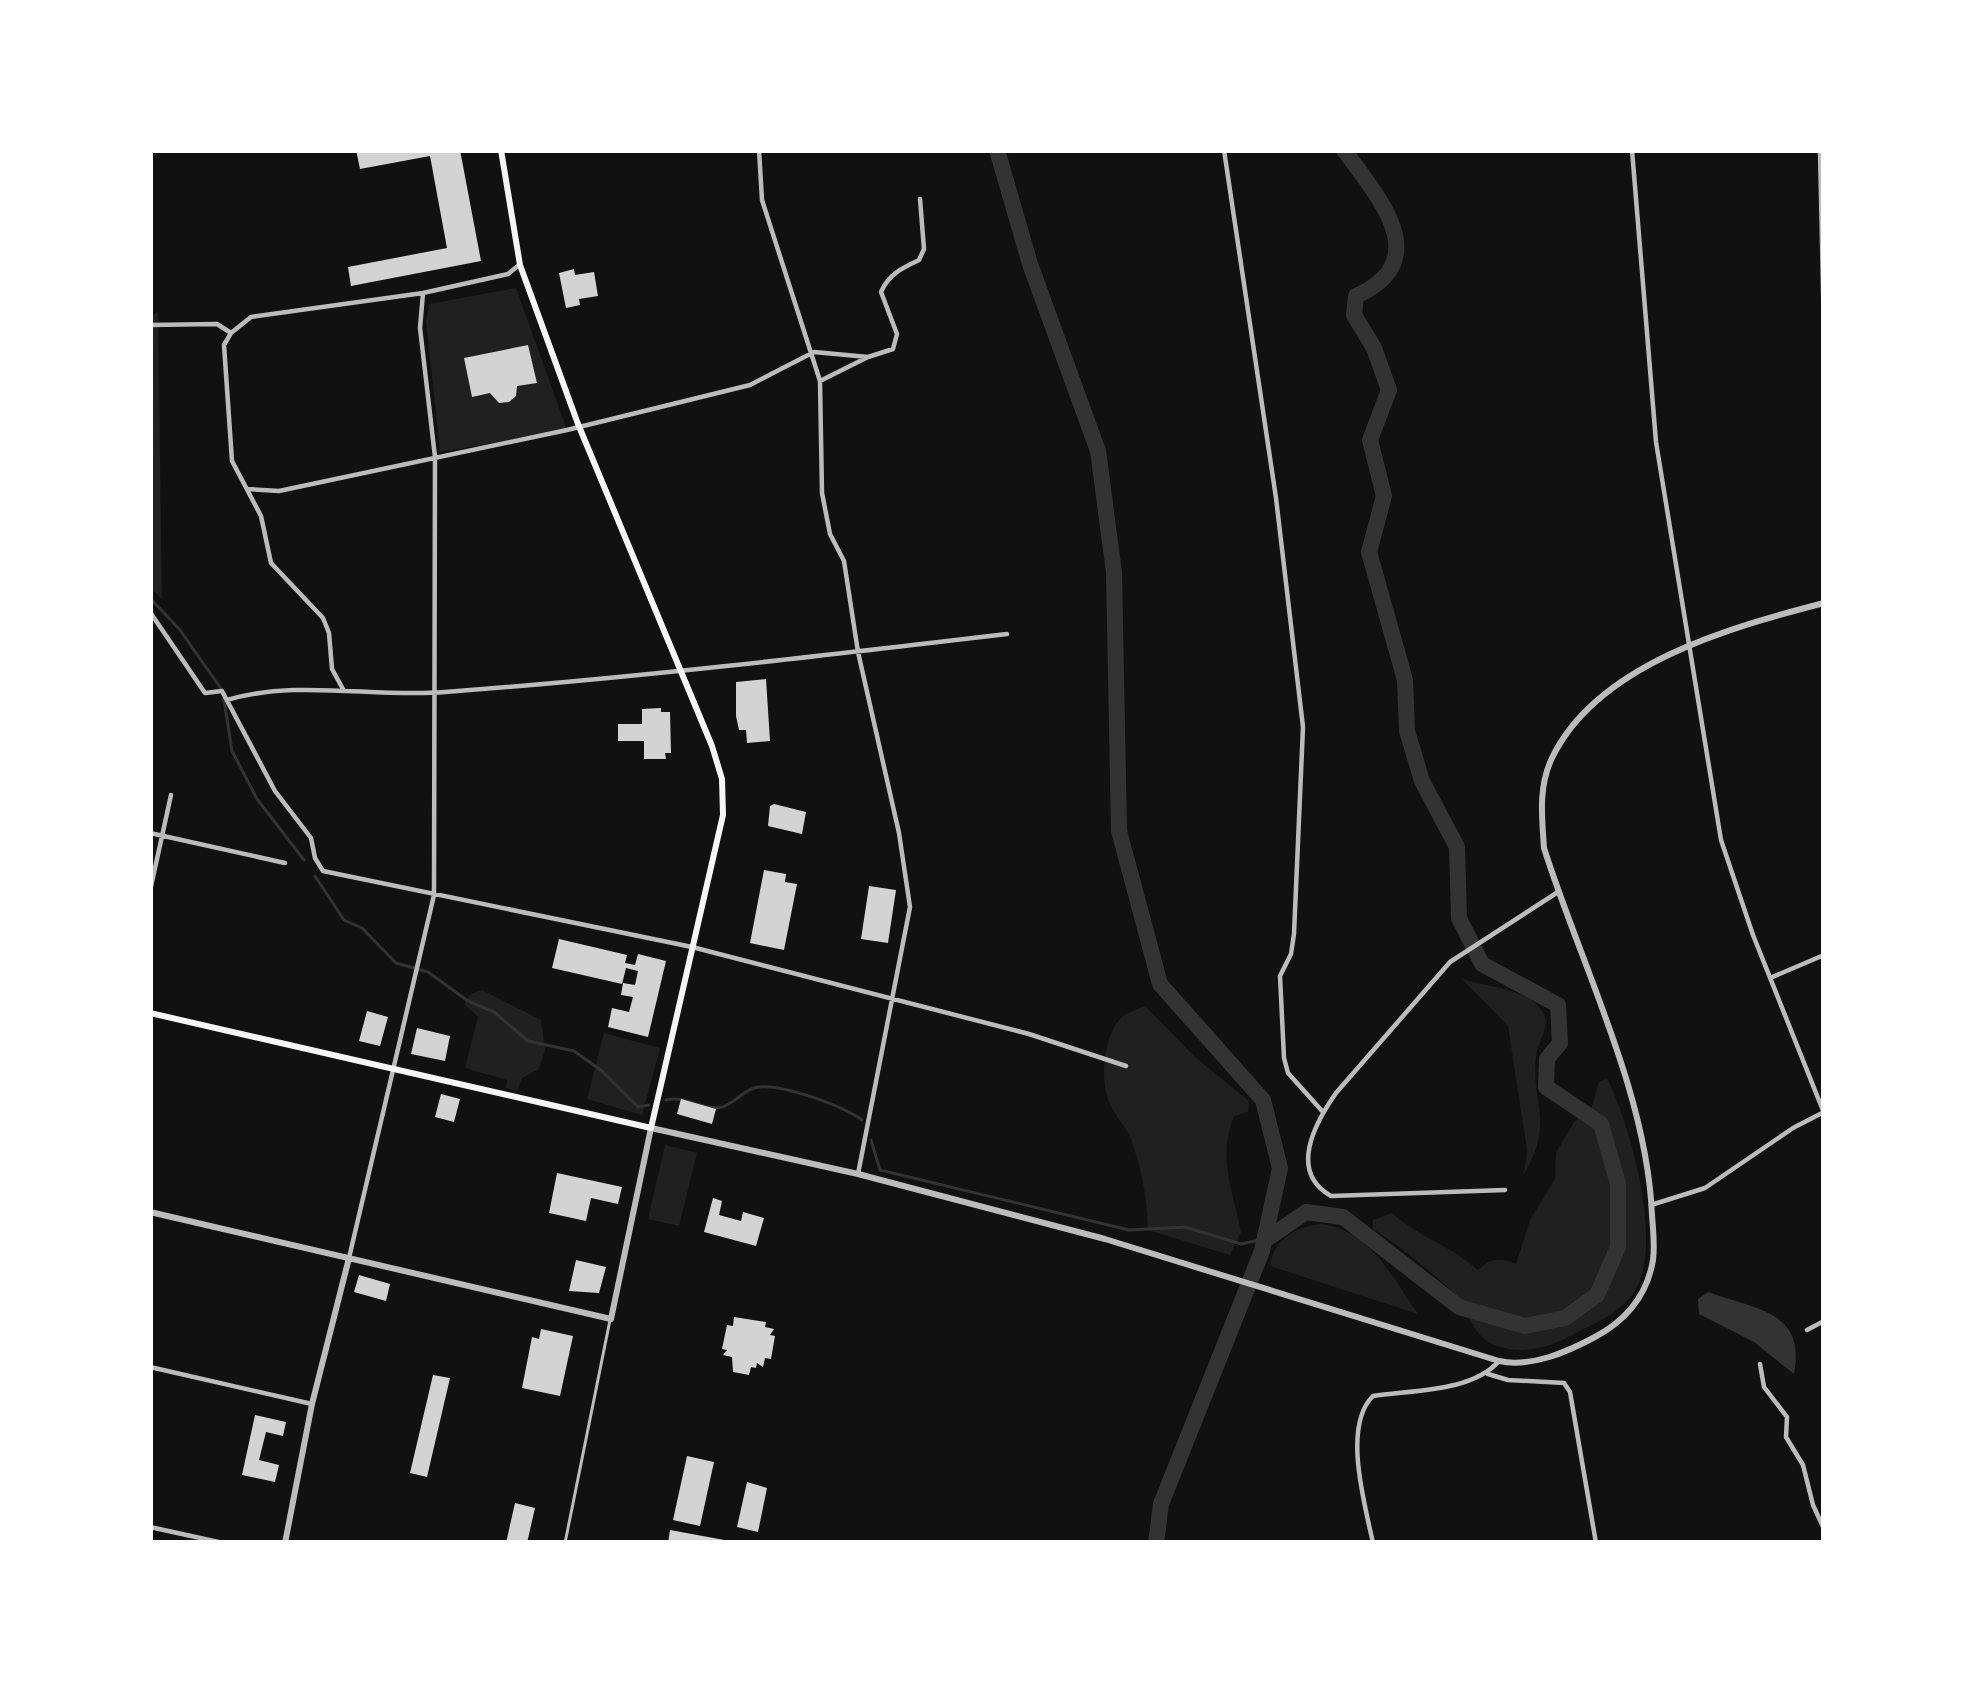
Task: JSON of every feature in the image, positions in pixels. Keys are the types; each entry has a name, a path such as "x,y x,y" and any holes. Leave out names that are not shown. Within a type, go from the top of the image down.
{"main road":[{"path":"150,1013 651,1129 723,815 722,779 685,673 578,424 520,265 501,152"}],"street":[{"path":"501,152 512,150"},
{"path":"759,150 762,200 820,381 822,493 830,534 844,561 910,907 858,1174"},
{"path":"1224,150 1276,498 1303,728 1294,934 1280,976 1279,1020 1288,1073 1323,1112"},
{"path":"1632,150 1656,442 1721,840 1824,1112 1705,1188 1652,1204"},
{"path":"1820,150 1824,334"},
{"path":"820,381 868,356 893,349 897,334 881,292 900,268 919,260 923,249 920,200"},
{"path":"344,691 332,669 329,633 322,618 271,563 261,516 232,461 224,345 230,333 251,316 422,293 508,274 520,265"},
{"path":"285,1543 312,1404 434,895 435,457 420,328 422,293"},
{"path":"150,325 217,324 230,333"},
{"path":"247,489 279,490 394,469 750,385 814,352 868,356"},
{"path":"565,1543 651,1129 858,1174 1105,1239 1499,1361 1524,1362 1573,1349 1623,1318 1640,1299 1651,1270 1648,1160 1544,848 1541,805 1552,757 1577,722 1614,687 1690,645 1824,603"},
{"path":"150,612 205,693 222,691 275,791 311,838 323,871 692,947 1029,1034 1126,1066"},
{"path":"227,699 307,689 436,693 685,673 1007,634"},
{"path":"150,891 171,795"},
{"path":"150,833 285,863"},
{"path":"1505,1190 1331,1196 1312,1179 1308,1145 1323,1112 1450,962 1558,892"},
{"path":"1770,978 1824,955"},
{"path":"150,1212 610,1318"},
{"path":"1807,1330 1824,1321"},
{"path":"1488,1374 1499,1361"},
{"path":"1760,1364 1768,1396 1787,1417 1786,1437 1803,1465 1824,1529"},
{"path":"150,1367 312,1404"},
{"path":"1373,1543 1359,1468 1358,1424 1365,1404 1373,1396 1488,1374 1508,1381 1564,1383 1570,1392 1596,1543"},
{"path":"150,1527 223,1543"}],"shaded area":[{"path":"516,288 567,430 440,452 426,321 429,304"},
{"path":"158,312 162,599 150,588 150,317"},
{"path":"1461,978 1530,999 1545,1019 1535,1074 1540,1127 1524,1174 1527,1150 1508,1026"},
{"path":"482,990 541,1020 545,1050 539,1069 522,1078 517,1091 506,1088 507,1080 465,1068 478,1017 464,1004"},
{"path":"1145,1006 1195,1057 1249,1101 1248,1112 1234,1116 1227,1146 1241,1232 1230,1255 1148,1230 1138,1162 1110,1104 1104,1068 1115,1026 1123,1016"},
{"path":"604,1033 660,1048 642,1115 587,1099"},
{"path":"1607,1078 1626,1126 1641,1189 1646,1252 1641,1278 1618,1309 1567,1338 1528,1350 1497,1346 1480,1335 1452,1291 1373,1229 1373,1220 1392,1213 1478,1270 1496,1260 1516,1264 1530,1220 1555,1179 1556,1153 1574,1122 1591,1110 1599,1082"},
{"path":"665,1145 697,1153 679,1226 648,1219"},
{"path":"1320,1224 1338,1228 1366,1245 1418,1314 1270,1266 1287,1236"},
{"path":"1708,1292 1759,1309 1785,1325 1796,1353 1794,1374 1754,1342 1699,1314 1698,1299"}],"building":[{"path":"356,150 460,150 481,261 351,286 348,267 447,248 430,156 360,169"},
{"path":"574,269 575,275 594,272 598,296 579,299 580,305 566,308 559,273"},
{"path":"528,345 537,383 517,386 509,402 499,403 490,393 472,397 464,358"},
{"path":"766,679 770,741 747,743 746,730 739,730 736,716 736,682"},
{"path":"661,708 661,712 670,712 671,753 665,753 666,759 644,759 644,741 618,741 618,724 642,724 642,709"},
{"path":"774,804 806,812 802,834 768,826"},
{"path":"764,870 786,874 785,882 797,884 784,950 750,943"},
{"path":"869,886 896,890 888,943 861,939"},
{"path":"559,939 627,955 625,963 635,965 638,954 666,961 648,1037 608,1027 612,1008 629,1012 633,997 621,995 623,983 635,985 638,971 626,968 622,984 552,968"},
{"path":"367,1011 388,1017 380,1046 359,1041"},
{"path":"417,1028 450,1036 445,1061 411,1054"},
{"path":"441,1094 460,1099 454,1122 435,1117"},
{"path":"681,1099 716,1109 712,1124 677,1114"},
{"path":"557,1173 622,1187 618,1204 591,1198 586,1221 549,1213"},
{"path":"713,1198 722,1201 719,1215 741,1221 743,1212 764,1218 756,1246 704,1232"},
{"path":"576,1260 606,1267 599,1293 569,1291"},
{"path":"359,1275 390,1284 386,1301 354,1292"},
{"path":"734,1317 766,1322 765,1327 774,1329 771,1359 765,1358 763,1367 757,1363 756,1368 751,1367 749,1375 733,1372 732,1357 723,1355 727,1325 733,1326"},
{"path":"541,1329 573,1336 560,1396 522,1388 532,1337 539,1339"},
{"path":"433,1375 450,1378 427,1477 410,1473"},
{"path":"255,1415 286,1422 283,1436 266,1432 259,1460 279,1465 275,1482 242,1475"},
{"path":"687,1456 714,1462 700,1526 673,1520"},
{"path":"747,1482 767,1488 758,1532 737,1527"},
{"path":"515,1503 535,1508 527,1543 506,1543"},
{"path":"670,1530 730,1541 730,1543 668,1543"}],"waterway":[{"path":"997,150 1030,264 1098,451 1114,572 1119,831 1160,984 1263,1100 1280,1168 1262,1251 1161,1504 1156,1543"},
{"path":"1264,1241 1306,1212 1343,1217 1459,1307 1525,1326 1565,1318 1597,1295 1618,1247 1618,1184 1601,1124 1546,1087 1547,1059 1560,1043 1558,1005 1482,964 1459,918 1457,847 1422,781 1407,731 1405,680 1369,552 1384,496 1370,440 1389,390 1374,348 1354,315 1356,296 1380,281 1393,265 1396,246 1384,207 1344,150"},
{"path":"150,598 180,630 222,690"},
{"path":"224,700 232,751 257,799 304,860"},
{"path":"315,876 344,920 362,928 396,963 428,972 468,1001 494,1012 528,1041 574,1051 638,1107 649,1105"},
{"path":"666,1100 722,1107 754,1088 778,1088 826,1102 862,1120"},
{"path":"871,1140 880,1170 1129,1230 1185,1227 1241,1244 1265,1239"}]}
